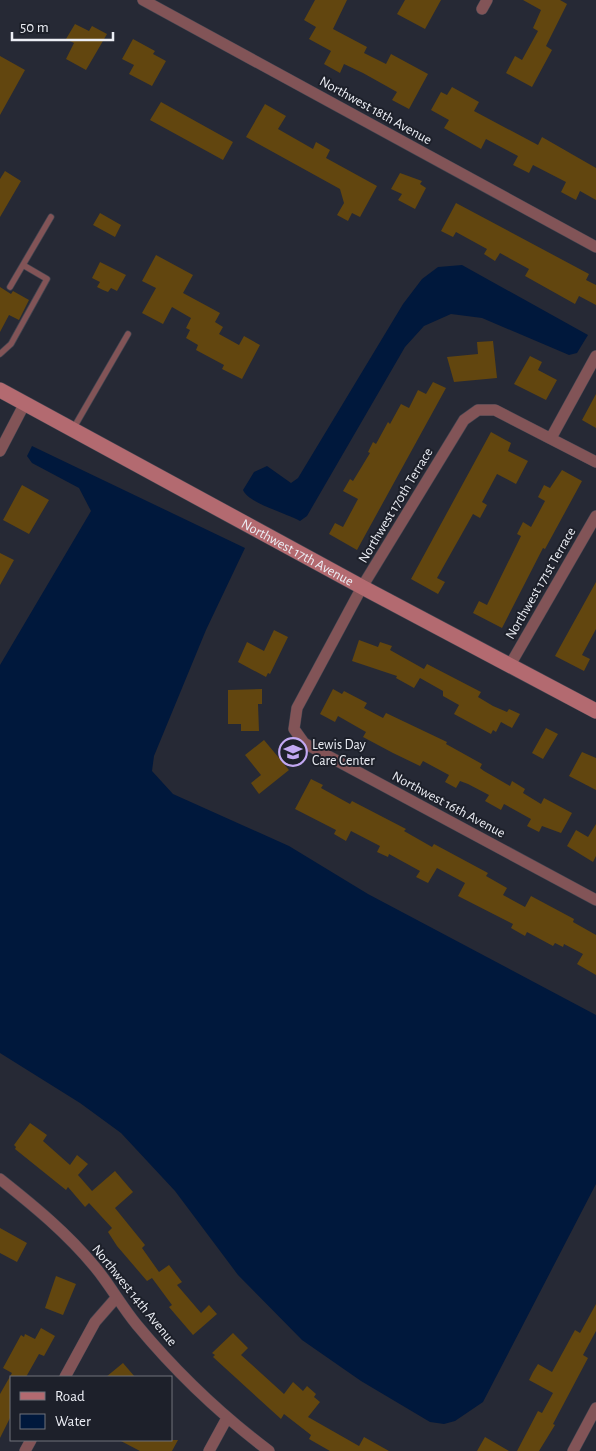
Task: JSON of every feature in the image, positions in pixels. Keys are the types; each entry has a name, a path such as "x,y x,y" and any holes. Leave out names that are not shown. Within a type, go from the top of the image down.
{"street":[{"name":"Northwest 18th Avenue","path":"142,0 596,247"},
{"path":"596,356 550,438 596,462"},
{"name":"Northwest 17th Avenue","path":"0,390 362,587 596,711"},
{"path":"0,451 25,403"},
{"name":"Northwest 170th Terrace","path":"294,729 297,708 362,587 464,420 478,410 495,410 550,438"},
{"name":"Northwest 171st Terrace","path":"510,664 596,516"},
{"name":"Northwest 16th Avenue","path":"294,729 304,743 596,900"},
{"name":"Northwest 14th Avenue","path":"0,1179 45,1214 95,1267 137,1325 184,1376 227,1418 269,1451"},
{"path":"66,1376 95,1322 116,1298"},
{"path":"573,1451 596,1408"},
{"path":"209,1451 227,1418"}],"lane":[{"path":"10,287 51,217"},
{"path":"0,354 11,344 47,279 23,265"},
{"path":"73,429 128,334"}],"water":[{"path":"462,265 588,335 577,353 569,355 482,318 451,314 424,326 405,347 307,516 300,521 246,495 243,490 254,472 267,466 291,483 298,478 403,304 422,279 438,267"},
{"path":"32,446 245,548 206,630 154,756 152,771 173,794 289,846 368,894 596,1015 596,1184 483,1402 455,1421 444,1424 430,1422 361,1381 302,1340 238,1275 175,1191 121,1133 80,1103 0,1053 0,665 91,511 79,488 32,463 27,456"}],"building":[{"path":"315,0 347,0 333,29 367,47 364,53 386,64 391,54 428,74 409,109 392,100 397,92 363,73 344,64 340,73 324,64 331,51 309,39 316,27 304,20"},
{"path":"405,0 441,0 425,29 397,14"},
{"path":"523,0 560,0 567,4 546,46 552,50 532,87 506,73 515,56 522,60 538,31 533,28 541,10"},
{"path":"75,24 89,31 92,26 107,34 86,70 66,59 74,43 66,39"},
{"path":"133,39 155,51 153,54 166,61 152,86 129,74 134,65 122,59"},
{"path":"0,56 25,70 0,115"},
{"path":"452,87 479,102 474,111 538,145 542,137 596,168 596,200 580,191 576,200 561,192 566,182 533,165 529,173 513,165 518,156 486,139 481,149 444,128 449,120 431,110 441,92 447,95"},
{"path":"161,102 233,142 223,160 150,120"},
{"path":"265,104 286,116 278,129 313,149 316,142 330,150 326,158 377,186 360,217 352,213 348,221 337,215 344,203 340,189 246,137"},
{"path":"5,171 21,181 0,217 0,179"},
{"path":"400,173 422,181 420,184 426,188 415,209 398,200 402,194 391,189"},
{"path":"456,203 589,274 586,280 596,285 596,305 579,296 575,304 525,276 529,269 500,253 495,261 484,254 487,249 456,232 453,237 441,231"},
{"path":"100,213 121,225 115,237 93,225"},
{"path":"156,255 193,275 183,293 220,313 215,322 223,327 219,334 239,345 244,336 260,345 242,379 222,369 224,365 196,350 198,345 186,338 190,330 186,328 191,318 172,307 163,324 142,313 156,288 142,281"},
{"path":"100,262 126,275 117,291 111,288 108,292 97,287 100,282 92,278"},
{"path":"0,287 11,294 13,291 29,300 19,320 9,315 0,332"},
{"path":"493,341 497,378 454,382 447,357 478,354 477,342"},
{"path":"530,356 542,362 538,370 557,380 546,400 514,384"},
{"path":"433,382 446,388 357,550 329,534 335,523 343,527 358,499 343,491 350,479 353,481 370,453 368,452 373,442 376,444 401,404 409,408 418,390 426,394"},
{"path":"596,394 596,428 582,420"},
{"path":"491,432 511,443 508,451 528,461 516,484 497,474 482,502 487,505 480,518 473,514 437,578 445,582 438,594 411,579"},
{"path":"562,470 582,481 545,549 543,548 502,628 473,613 479,601 487,605 521,536 517,534 523,522 531,527 545,501 538,497 544,485 550,488"},
{"path":"22,485 49,500 29,534 3,520"},
{"path":"0,553 14,560 0,585"},
{"path":"596,582 596,629 582,655 590,659 584,671 555,656"},
{"path":"274,630 288,637 270,674 268,673 266,677 238,662 247,642 264,651"},
{"path":"359,640 378,647 380,642 392,646 390,650 424,669 427,664 481,692 478,697 493,706 507,712 509,709 520,714 512,728 501,722 496,732 493,730 491,734 454,714 459,705 443,696 443,691 420,678 414,688 396,678 397,676 352,661"},
{"path":"262,689 262,704 258,704 259,731 241,731 241,724 228,724 228,690"},
{"path":"333,689 342,694 344,691 367,703 364,708 383,718 386,713 447,742 446,744 482,764 480,768 484,771 510,786 512,781 525,789 523,793 541,804 544,798 572,813 561,833 542,826 539,832 527,826 531,819 504,804 501,810 485,801 489,795 460,781 456,788 445,782 449,775 423,761 420,766 393,753 363,737 366,732 338,716 335,722 320,714"},
{"path":"546,728 558,734 543,759 532,753"},
{"path":"264,740 289,770 259,794 251,783 261,775 245,755"},
{"path":"582,752 596,758 596,790 569,776"},
{"path":"311,779 323,785 321,788 350,804 352,801 406,829 404,831 432,847 434,844 488,873 486,876 507,888 503,895 525,907 531,896 574,919 573,922 596,935 596,975 577,964 583,954 564,944 563,947 555,943 553,946 527,932 525,936 511,928 513,924 458,896 465,883 437,868 428,883 416,877 420,871 389,854 388,857 377,852 380,846 351,831 346,841 334,834 336,830 295,809"},
{"path":"596,824 596,856 593,862 567,846 576,830 588,837"},
{"path":"30,1123 47,1135 43,1141 70,1165 77,1155 88,1164 78,1175 92,1191 115,1171 133,1192 115,1208 145,1245 142,1248 159,1272 169,1265 182,1282 177,1285 201,1313 209,1305 217,1314 193,1335 169,1307 172,1305 152,1278 147,1281 117,1246 108,1232 112,1228 89,1203 85,1207 68,1187 66,1190 15,1149 14,1145"},
{"path":"0,1228 27,1243 17,1262 0,1253"},
{"path":"56,1276 76,1284 63,1315 45,1308"},
{"path":"596,1304 596,1331 583,1355 588,1358 553,1424 555,1425 539,1451 517,1451 538,1411 542,1413 553,1393 529,1380 533,1372 538,1364 552,1372 575,1330 580,1333"},
{"path":"41,1328 55,1336 44,1356 39,1354 27,1376 10,1376 12,1373 3,1368 21,1335 24,1337 25,1334 35,1339"},
{"path":"233,1333 248,1348 241,1355 284,1394 293,1382 303,1391 307,1386 316,1394 314,1397 320,1402 308,1417 359,1446 364,1437 389,1451 330,1451 309,1439 311,1435 284,1414 281,1419 213,1357 215,1355 212,1353"},
{"path":"123,1363 134,1376 107,1376"},
{"path":"10,1376 10,1418 0,1438 0,1394"},
{"path":"485,1437 509,1451 477,1451"},
{"path":"178,1440 172,1451 140,1451 121,1441"}],"place":[{"name":"Lewis Day Care Center","path":"293,752"}]}
